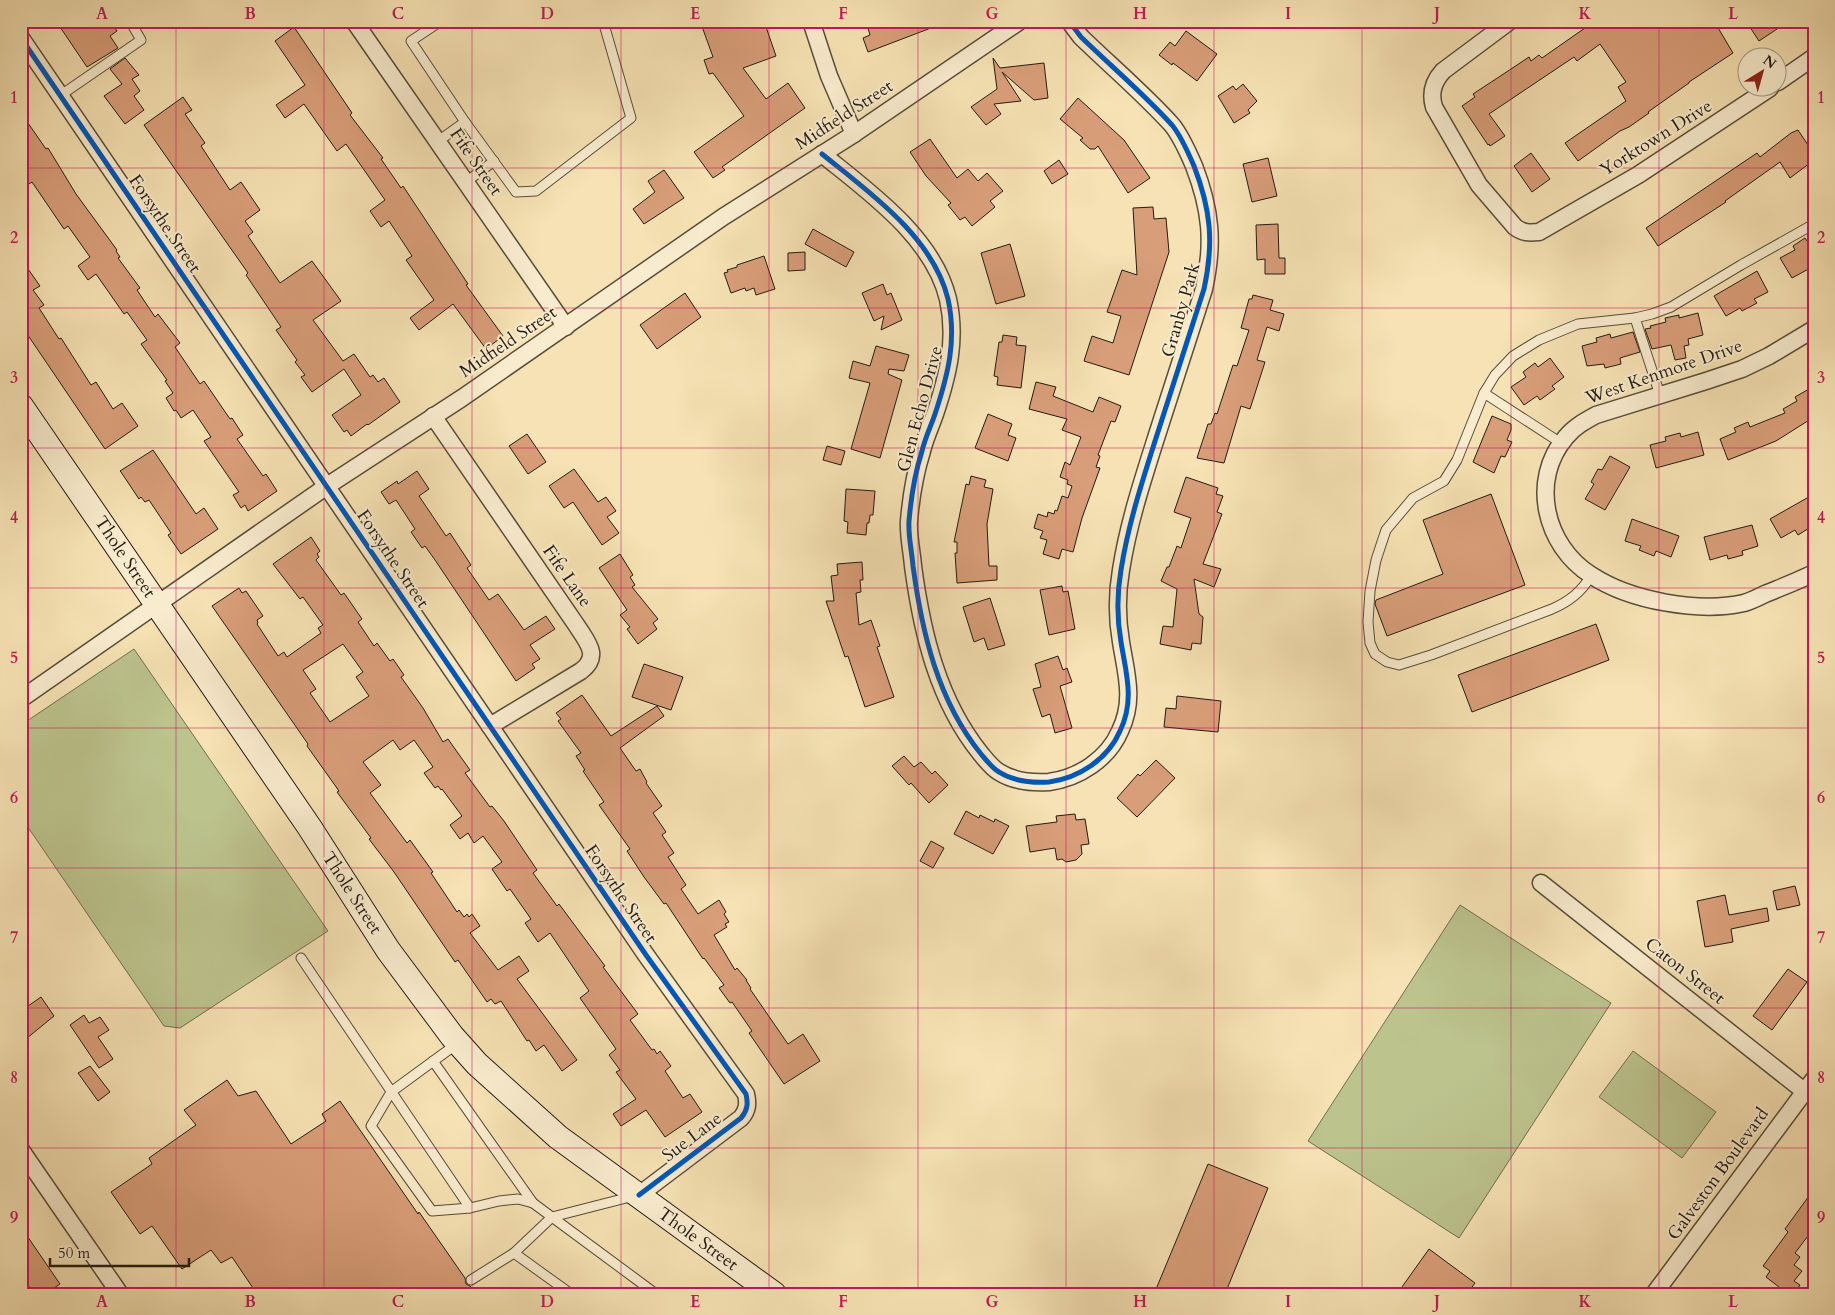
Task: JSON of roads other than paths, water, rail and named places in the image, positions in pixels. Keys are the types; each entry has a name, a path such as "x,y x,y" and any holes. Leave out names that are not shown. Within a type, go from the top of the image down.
{"street":[{"name":"Fife Street","path":"354,21 566,326"},
{"path":"811,21 829,76 854,134"},
{"name":"Midfield Street","path":"21,699 327,486 566,326 723,217 854,134 1020,21"},
{"name":"Granby Park","path":"1069,21 1081,37 1173,127 1189,154 1207,206 1211,235 1210,262 1204,289 1173,386"},
{"name":"Yorktown Drive","path":"1510,21 1438,77 1432,89 1434,107 1479,185 1521,232 1529,234 1539,232 1638,175 1755,98"},
{"name":"Forsythe Street","path":"22,41 61,95 646,956 746,1094"},
{"path":"1788,75 1814,57"},
{"name":"Glen Echo Drive","path":"822,154 912,232 928,252 938,271 947,296 952,321 952,353 936,412 922,448 909,524 916,587 927,640 942,691 952,711 972,742 995,771 1006,776 1021,780 1044,782 1060,780 1078,774 1095,763 1109,750 1120,733 1129,696 1128,674 1120,639 1118,605 1121,571 1135,504 1173,386"},
{"name":"West Kenmore Drive","path":"1814,329 1769,356 1742,369 1596,415 1580,424 1561,443 1555,452 1545,480 1544,496 1548,519 1557,539 1569,556 1592,576 1610,586 1648,598 1706,606 1746,603 1814,573"},
{"name":"Thole Street","path":"21,406 310,828 388,950 458,1043 477,1064 558,1137 774,1294"},
{"name":"Fife Lane","path":"433,416 577,626 592,651 591,660 587,667 490,726"},
{"name":"Caton Street","path":"1541,883 1809,1085"},
{"name":"Galveston Boulevard","path":"1654,1294 1809,1085"},
{"name":"Sue Lane","path":"639,1195 740,1118 744,1114 748,1103 746,1094"},
{"path":"21,1150 120,1294"}],"lane":[{"path":"61,95 141,40 130,21"},
{"path":"441,21 411,41 464,122 516,192 536,191 631,118 603,21"},
{"path":"437,142 464,122"},
{"path":"466,182 494,161"},
{"path":"1592,576 1569,601 1552,609 1431,655 1398,665 1387,662 1375,654 1370,643 1368,622 1370,591 1376,560 1386,530 1413,498 1444,481 1457,460 1484,393 1495,375 1513,356 1539,340 1578,324 1635,318 1671,307 1741,264 1814,224"},
{"path":"1635,318 1660,395"},
{"path":"1484,393 1561,443"},
{"path":"301,958 470,1208"},
{"path":"458,1043 391,1092 371,1126 432,1212 470,1208 499,1201 518,1199 533,1203"},
{"path":"433,1061 533,1203 652,1291"},
{"path":"471,1280 514,1253 552,1217 639,1195"},
{"path":"514,1253 571,1294"}]}
